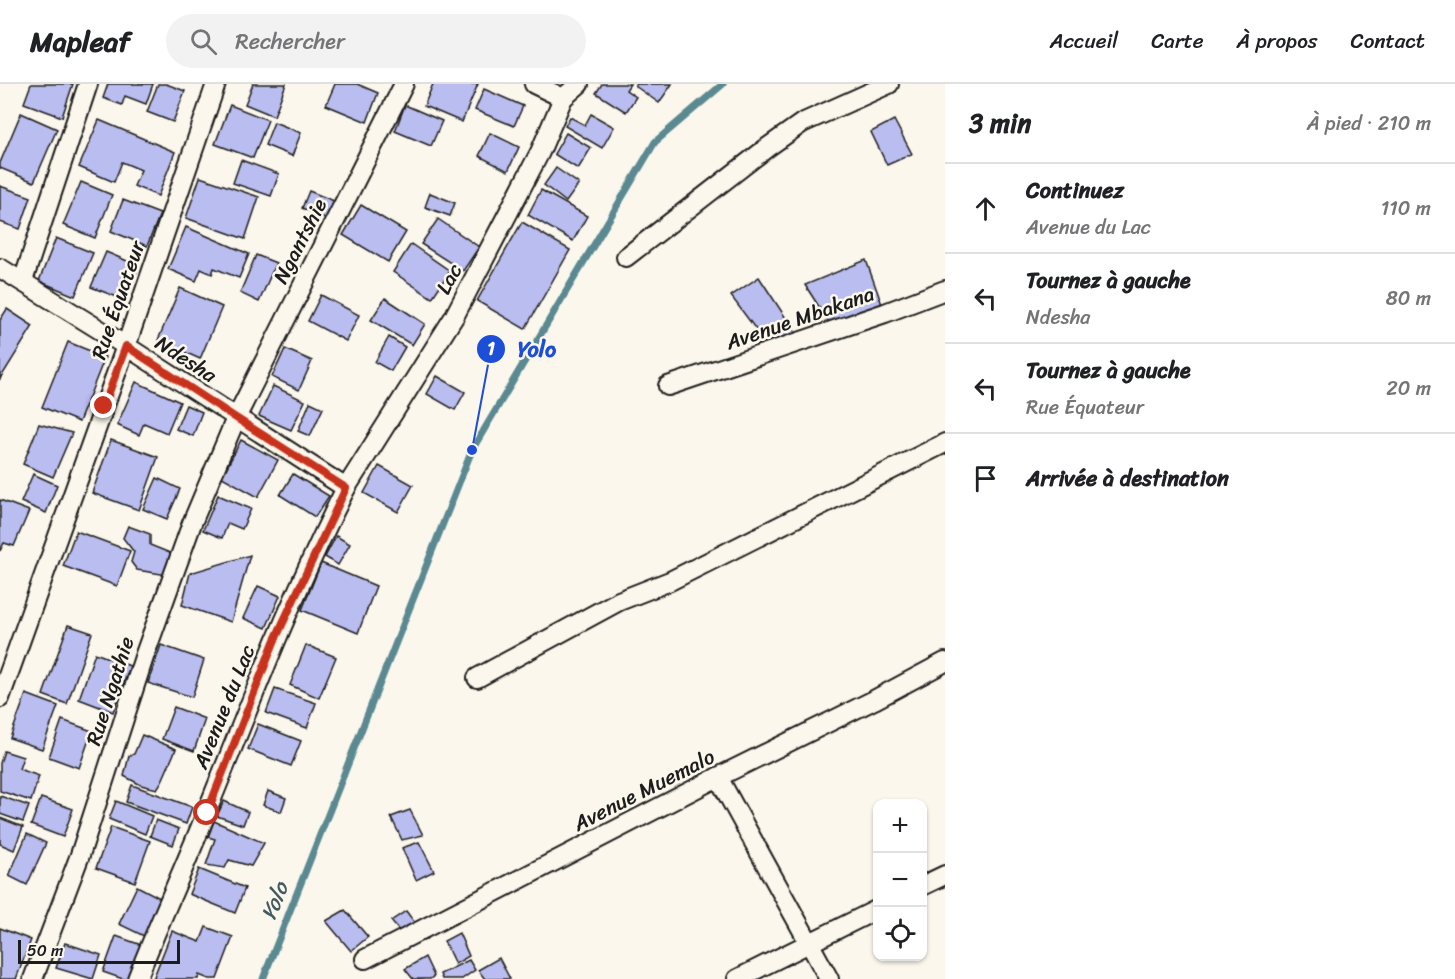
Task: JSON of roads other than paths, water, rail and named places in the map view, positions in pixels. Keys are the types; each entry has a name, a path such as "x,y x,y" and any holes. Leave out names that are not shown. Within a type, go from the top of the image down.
{"street":[{"path":"23,281 88,84"},
{"name":"Rue Équateur","path":"0,698 126,346 216,84"},
{"name":"Ngantshie","path":"236,418 404,84"},
{"path":"534,84 563,98"},
{"name":"Lac","path":"346,488 454,317 540,152 563,98 579,84"},
{"path":"626,257 802,123 889,84"},
{"name":"Ndesha","path":"0,268 346,488"},
{"name":"Avenue Mbakana","path":"668,386 885,313 945,290"},
{"name":"Rue Ngathie","path":"33,979 80,855 145,654 192,523 236,418"},
{"path":"477,678 619,601 670,581 945,443"},
{"name":"Avenue du Lac","path":"137,979 207,813 274,642 346,488"},
{"name":"Avenue Muemalo","path":"365,959 945,662"},
{"path":"718,777 829,979"},
{"path":"927,884 945,875"},
{"path":"736,979 873,912"}],"waterway":[{"name":"Yolo","path":"263,979 472,450 655,142 723,84"}],"place":[{"name":"Yolo","path":"472,450"}]}
